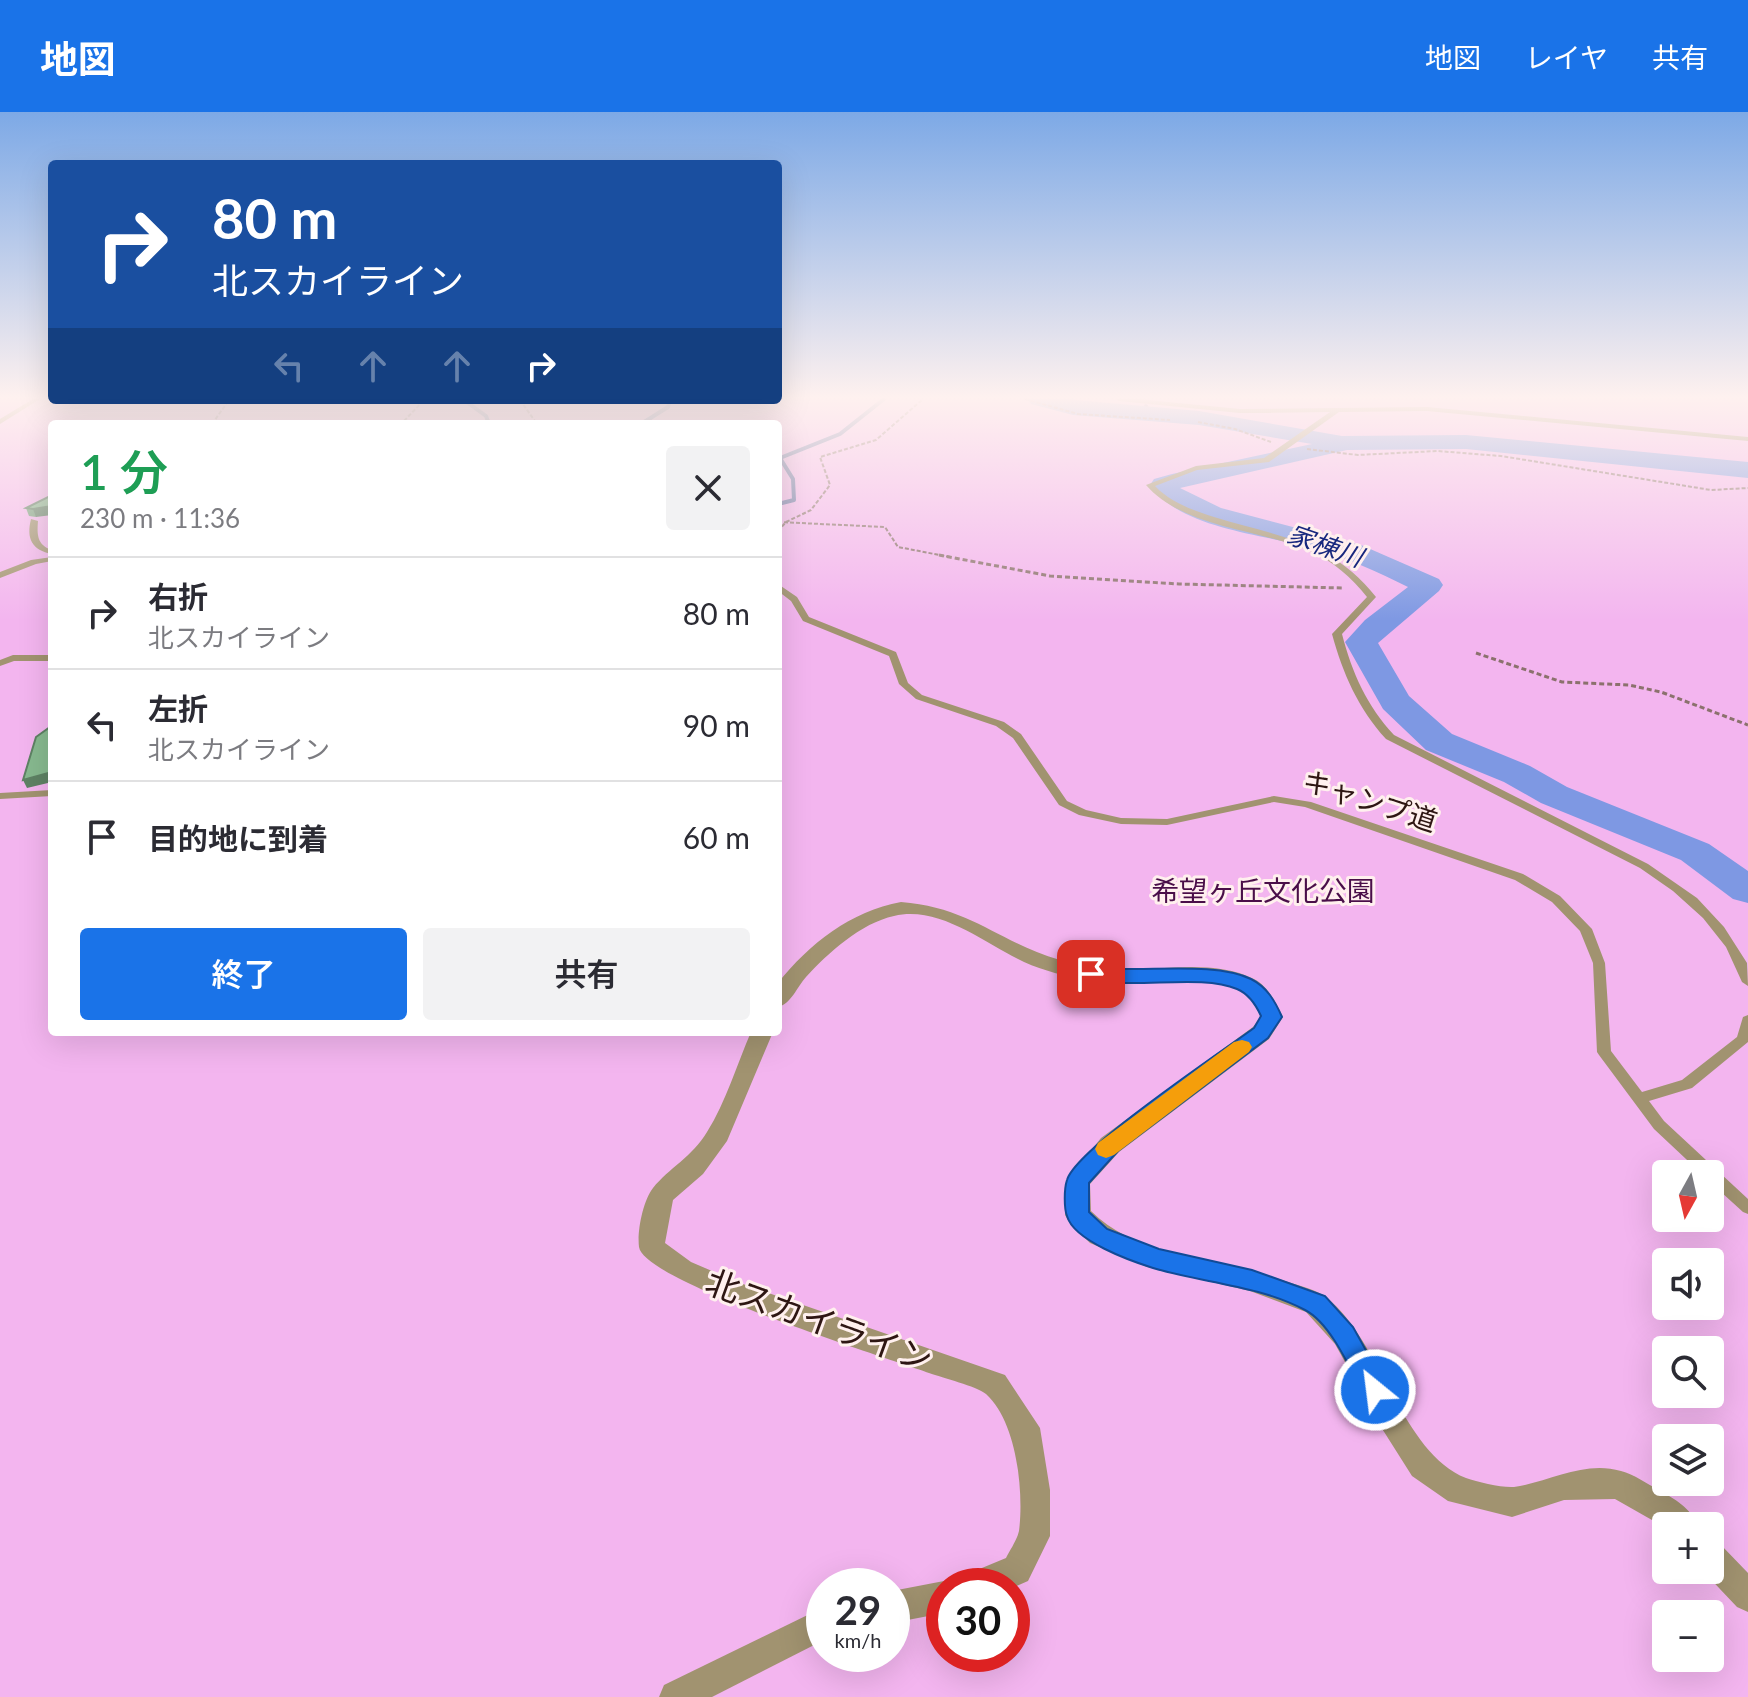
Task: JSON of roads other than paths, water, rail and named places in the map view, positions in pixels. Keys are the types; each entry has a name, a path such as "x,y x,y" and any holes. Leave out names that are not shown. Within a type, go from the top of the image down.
{"street":[{"path":"782,995 810,958 873,915 898,907 954,916 1036,961 1068,970 1114,977 1216,977 1245,984 1264,999 1272,1017 1261,1033 1110,1145 1078,1181 1078,1215 1099,1236 1156,1259 1252,1280 1316,1304 1345,1335 1391,1418 1423,1466 1459,1491 1512,1502 1564,1486 1618,1484 1668,1512"},
{"name":"北スカイライン","path":"760,1036 718,1135 694,1167 662,1195 654,1222 652,1248 682,1270 731,1291 995,1384 1025,1428 1035,1490 1034,1536 1018,1568"},
{"path":"1724,1571 1748,1596"},
{"path":"676,1697 806,1632"}],"lane":[{"path":"1183,473 1150,485 1155,494 1180,508 1317,551 1346,569 1366,589 1372,597 1337,634 1347,668 1368,714 1390,737 1644,866 1679,887 1702,908 1742,962 1748,982"},
{"path":"34,521 32,533 36,544 48,552"},
{"path":"0,575 48,560"},
{"name":"キャンプ道","path":"782,590 794,599 806,619 893,654 904,684 919,697 1000,724 1017,736 1063,803 1083,813 1121,821 1167,822 1274,799 1307,804 1519,877 1556,899 1586,929 1599,963 1604,1052 1659,1125 1748,1208"},
{"path":"0,663 13,658 48,658"},
{"path":"0,796 48,793"},
{"path":"1641,1098 1687,1084 1743,1039 1748,1020"}],"waterway":[{"path":"782,503 794,500 793,479 789,473"},
{"name":"家棟川","path":"1210,473 1163,485 1172,495 1189,505 1236,521 1337,546 1428,585 1376,626 1361,642 1395,702 1439,742 1517,774 1554,795 1695,852 1748,890"}],"park label":[{"name":"希望ヶ丘文化公園","path":"1263,891"}]}
